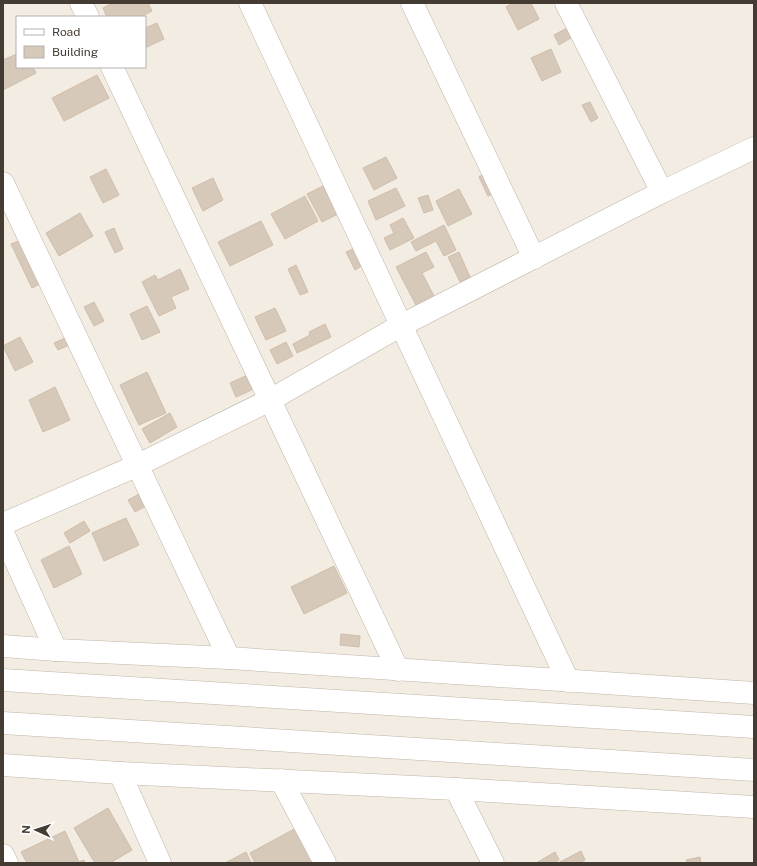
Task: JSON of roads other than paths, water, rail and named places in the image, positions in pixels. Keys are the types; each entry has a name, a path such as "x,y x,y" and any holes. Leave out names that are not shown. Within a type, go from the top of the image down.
{"street":[{"path":"81,3 88,16"},
{"path":"250,3 400,326 568,681"},
{"path":"412,3 534,258"},
{"path":"566,3 662,192"},
{"path":"112,68 398,670"},
{"path":"3,524 136,466 270,400 400,326 662,192 754,148"},
{"path":"3,183 136,466 229,658"},
{"path":"3,533 56,650"},
{"path":"3,646 229,658 754,693"},
{"path":"3,680 754,727"},
{"path":"3,724 754,770"},
{"path":"3,765 120,773 456,789 754,806"},
{"path":"120,773 160,863"},
{"path":"281,780 326,863"},
{"path":"456,789 493,863"},
{"path":"3,855 7,863"}]}
